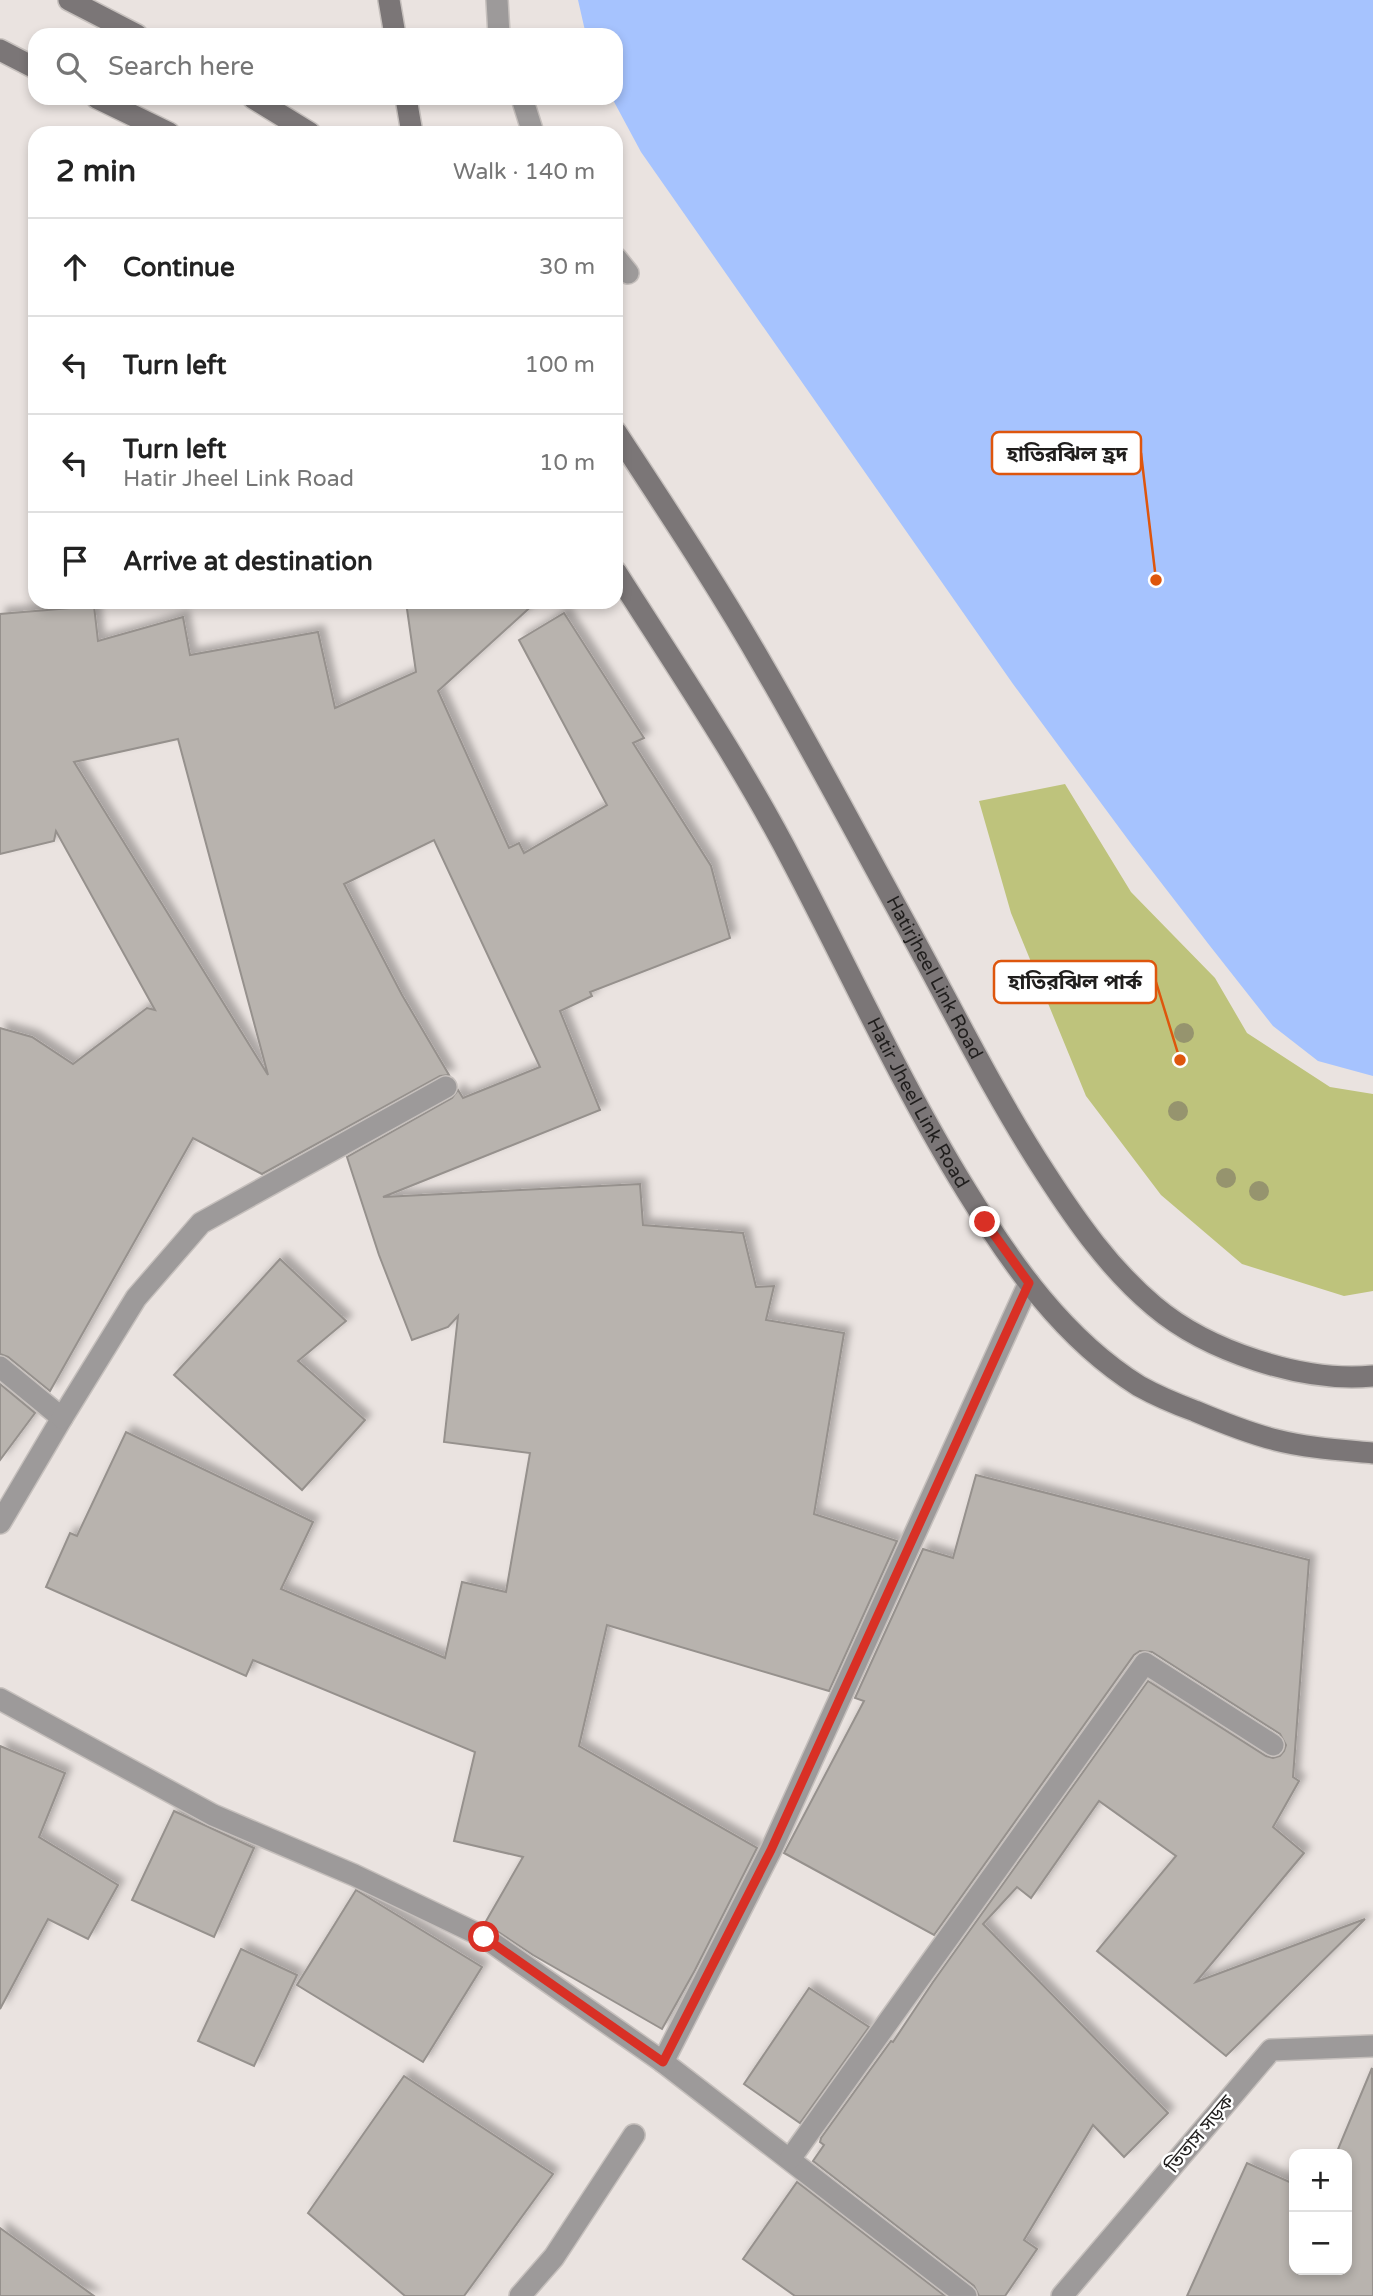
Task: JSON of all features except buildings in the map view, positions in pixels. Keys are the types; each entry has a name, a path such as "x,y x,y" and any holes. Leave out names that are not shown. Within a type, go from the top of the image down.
{"main road":[{"path":"69,0 123,28"},
{"path":"389,0 394,28"},
{"path":"0,50 28,64"},
{"path":"111,105 155,126"},
{"path":"264,105 299,126"},
{"path":"407,105 411,126"},
{"name":"Hatirjheel Link Road","path":"623,443 765,668 1014,1124 1075,1219 1126,1281 1183,1328 1246,1356 1299,1371 1354,1378 1373,1376"},
{"name":"Hatir Jheel Link Road","path":"623,583 735,762 793,862 936,1142 985,1222 1029,1283 1066,1326 1105,1362 1141,1386 1218,1421 1276,1440 1373,1453"}],"street":[{"path":"497,0 499,28"},
{"path":"524,105 531,126"},
{"path":"0,1523 136,1298 201,1223 446,1087"},
{"path":"663,2062 771,1850 1029,1283"},
{"path":"0,1367 62,1418"},
{"path":"790,2159 1145,1663 1273,1745"},
{"path":"0,1699 213,1815 354,1875 484,1937 663,2062 966,2296"},
{"name":"তিতাস সড়ক","path":"1062,2296 1271,2050 1373,2046"},
{"path":"520,2296 554,2257 634,2136"}],"green space":[{"path":"1065,784 1131,892 1215,978 1247,1033 1330,1087 1373,1094 1373,1291 1344,1296 1242,1264 1161,1195 1086,1096 1011,913 979,801"}],"water":[{"path":"578,0 1373,0 1373,1076 1318,1061 1273,1026 1132,845 1013,684 641,152 616,105 623,105 623,28 584,28"}],"place":[{"name":"হাতিরঝিল হ্রদ","path":"1156,580"},
{"name":"হাতিরঝিল পার্ক","path":"1180,1060"}],"route":[{"path":"484,1937 663,2062 771,1850 1029,1283 985,1222"}]}
